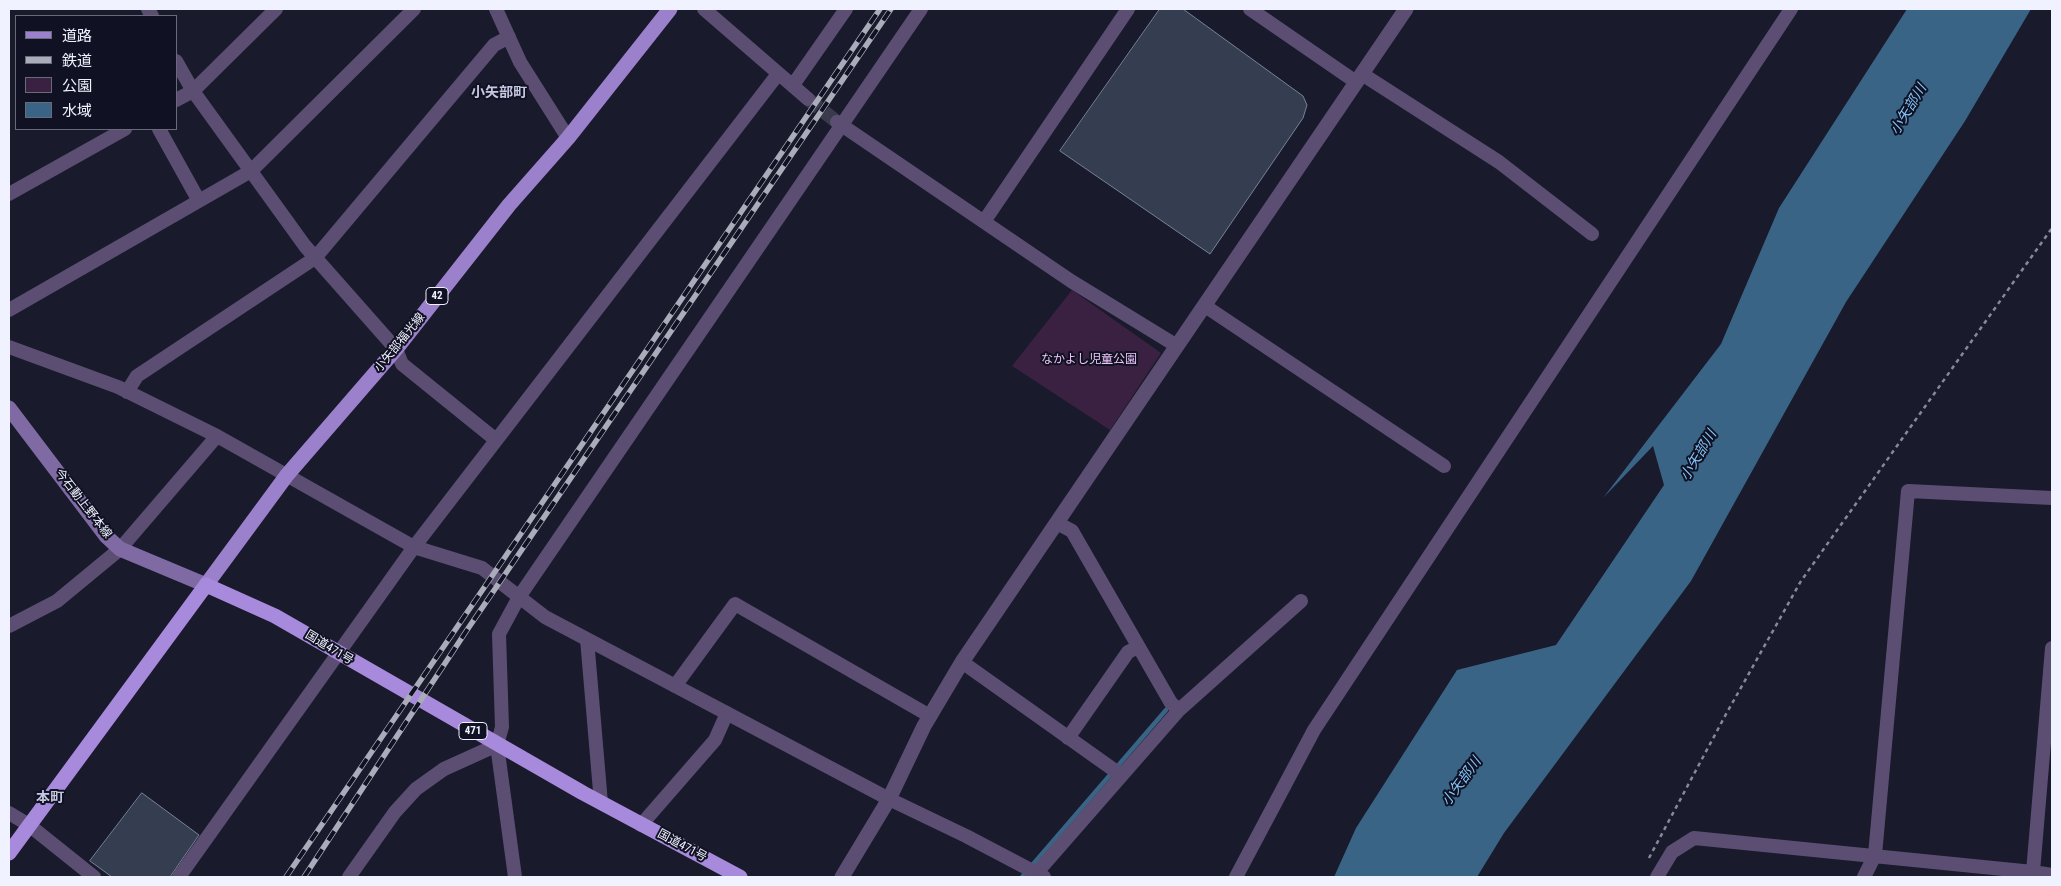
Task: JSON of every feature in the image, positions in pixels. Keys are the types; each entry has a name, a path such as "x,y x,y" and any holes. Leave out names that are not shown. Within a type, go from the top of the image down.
{"highway":[{"name":"国道471号","path":"206,585 275,616 497,745 740,877"},
{"path":"9,853 206,585"}],"main road":[{"name":"小矢部福光線","path":"206,585 287,476 396,349 509,206 568,138 670,9"},
{"name":"今石動上野本線","path":"9,408 106,536 120,549 206,585"}],"street":[{"path":"178,99 192,91 276,9"},
{"path":"9,310 251,171 414,9"},
{"path":"496,9 520,62 568,138"},
{"path":"704,9 808,99"},
{"path":"793,85 846,9"},
{"path":"515,877 497,745 502,727 499,634 519,597 839,123 921,9"},
{"path":"985,220 1128,9"},
{"path":"1250,9 1359,78 1499,162 1592,234"},
{"path":"842,877 889,799 930,716 962,662 1406,9"},
{"path":"1236,877 1314,730 1791,9"},
{"path":"127,392 137,376 315,258 494,45 509,36"},
{"path":"178,65 192,91 315,258 396,349 402,364 496,440"},
{"path":"179,877 414,547 778,74"},
{"path":"839,123 1071,280 1177,346"},
{"path":"9,194 123,130"},
{"path":"160,130 199,201"},
{"path":"1205,306 1444,466"},
{"path":"9,347 127,392 217,436 414,547 482,568 545,617 1038,876 1179,710 1301,601"},
{"path":"9,626 57,601 120,549 217,436"},
{"path":"1864,877 1875,855 1908,491 2052,498"},
{"path":"1057,523 1072,531 1171,703 1179,710"},
{"path":"675,686 735,604 930,716"},
{"path":"587,639 601,803"},
{"path":"1068,738 1128,652 1138,646"},
{"path":"2033,875 2052,648"},
{"path":"962,662 1121,776"},
{"path":"641,824 714,740 727,713"},
{"path":"353,876 395,812 416,789 444,769 497,745"},
{"path":"9,813 29,825 94,877"},
{"path":"1657,877 1672,852 1694,838 1875,855 2033,875 2052,874"}],"path":[{"path":"1648,860 1725,716 1801,581 2052,228"}],"green space":[{"name":"なかよし児童公園","path":"1072,290 1161,353 1110,430 1012,366"}],"water":[{"name":"小矢部川","path":"1907,9 2031,9 1965,121 1846,302 1691,581 1504,833 1477,877 1334,877 1356,828 1457,670 1556,645 1664,485 1653,446 1603,498 1721,344 1779,208"}],"building":[{"path":"1160,9 1183,9 1303,96 1307,105 1303,118 1210,254 1060,151"},
{"path":"142,793 199,835 170,877 112,877 90,861"}],"waterway":[{"path":"1022,877 1166,710"}],"tunnel":[{"path":"808,99 837,122"}],"railway":[{"path":"286,877 880,9"},
{"path":"304,877 467,630 891,9"}],"district":[{"name":"小矢部町","path":"499,93"},
{"name":"本町","path":"50,798"}]}
